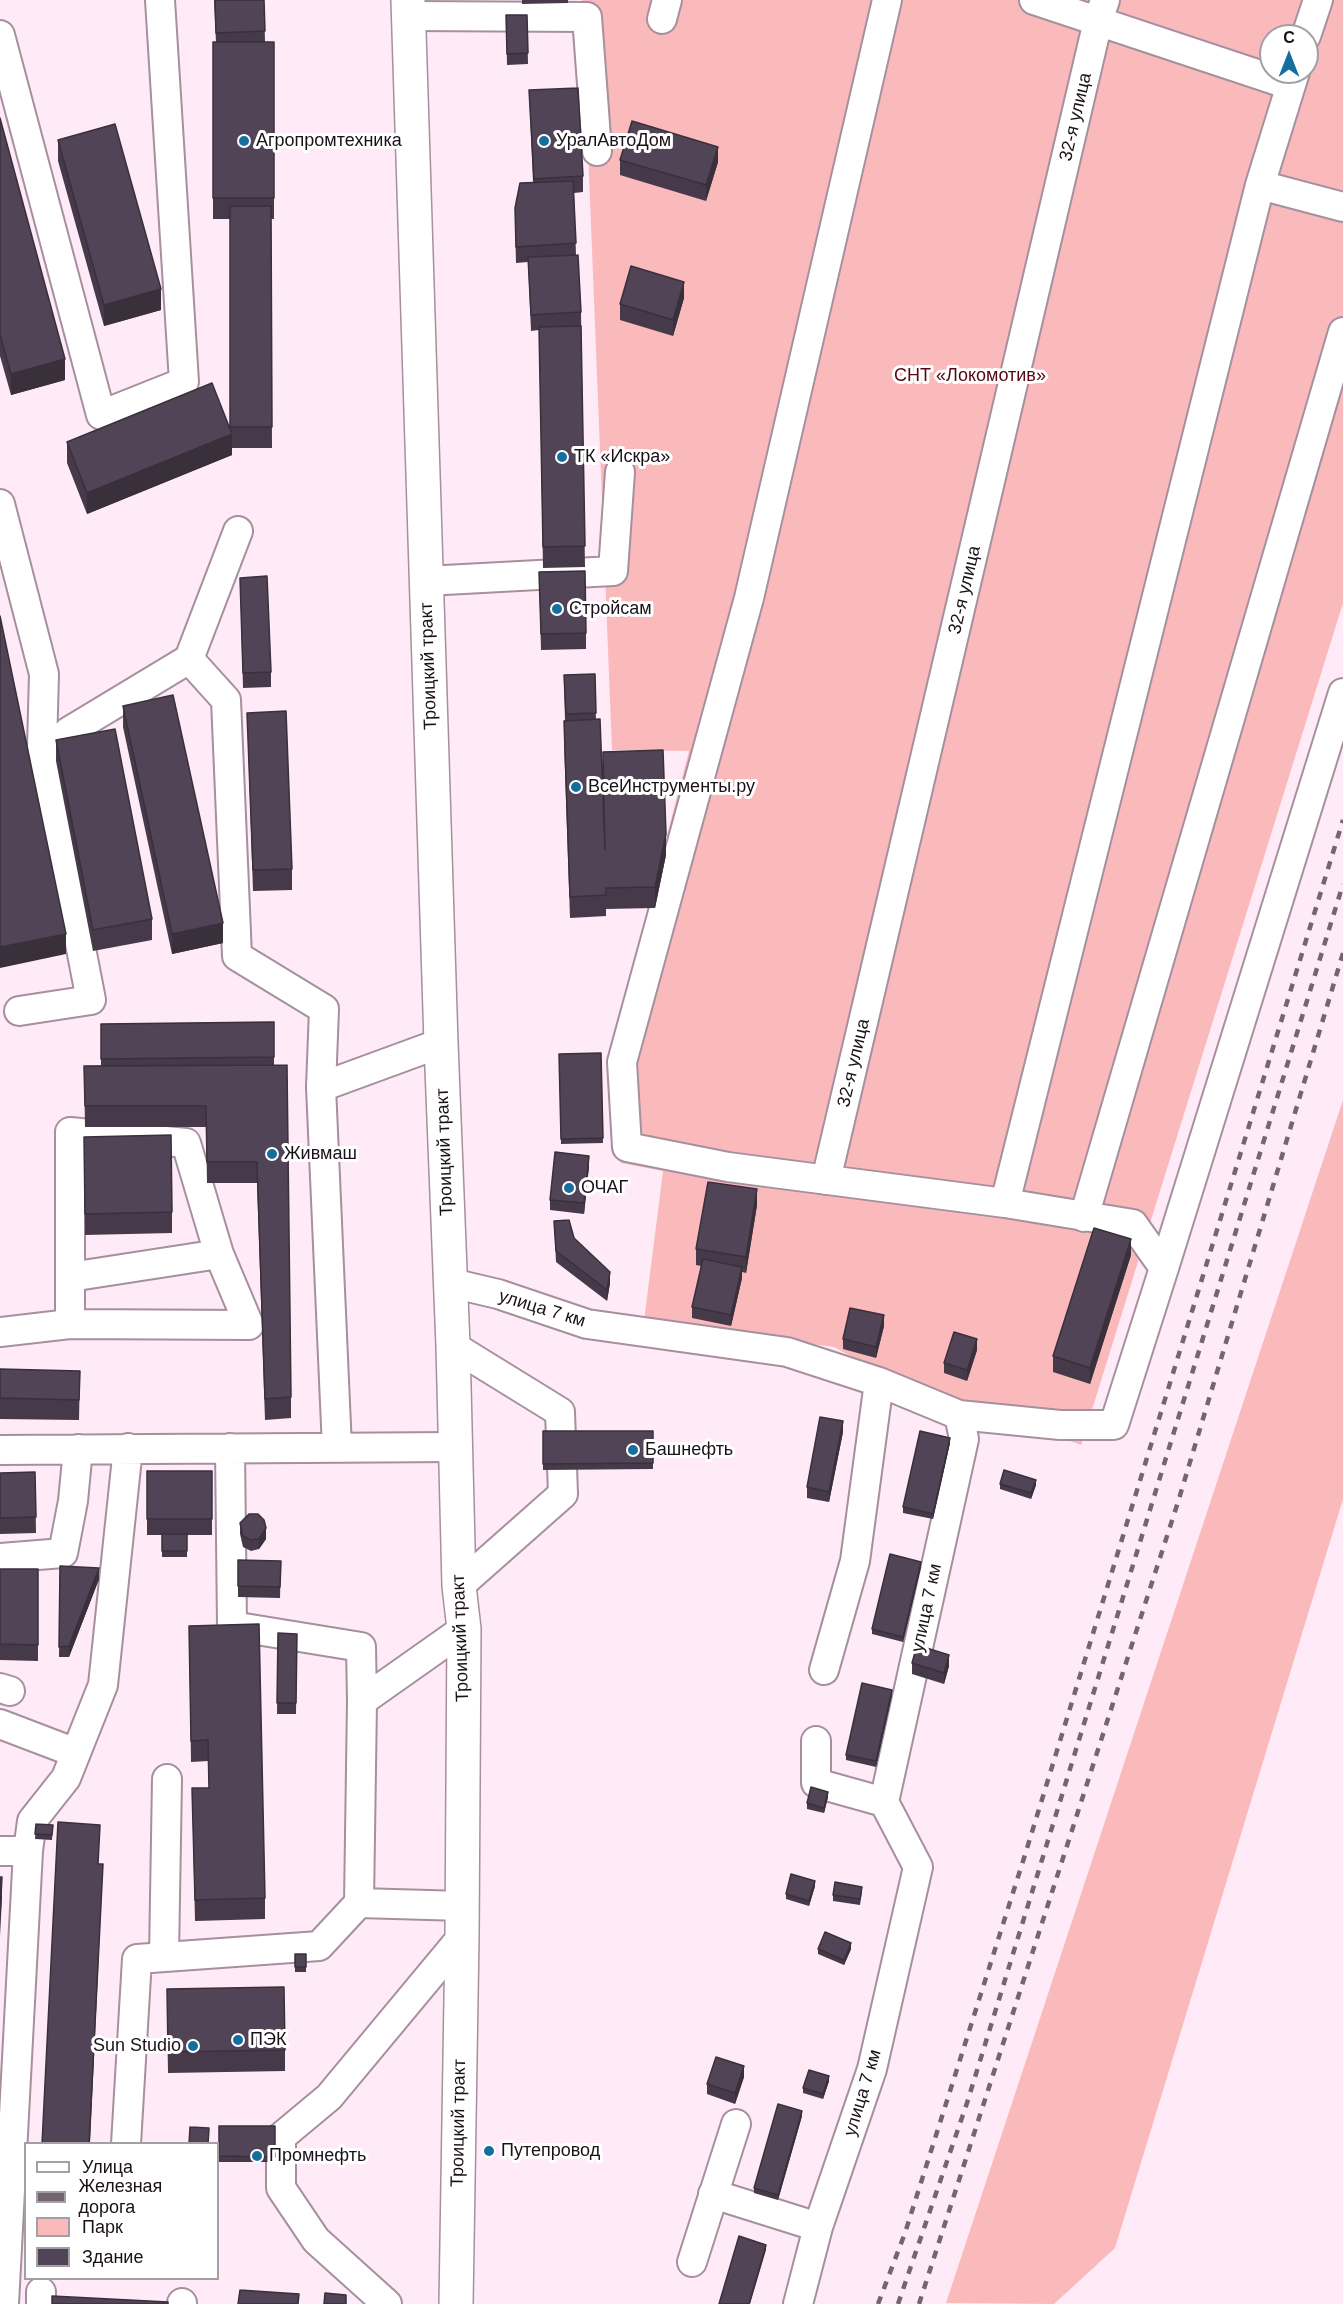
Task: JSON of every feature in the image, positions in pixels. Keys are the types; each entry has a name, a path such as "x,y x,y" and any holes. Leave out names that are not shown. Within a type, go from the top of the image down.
{"main road":[{"name":"Троицкий тракт","path":"408,8 441,1043 451,1283 454,1447 459,1586 464,1629 463,1921 456,2304"}],"street":[{"path":"0,34 100,415 184,382 160,0"},
{"path":"886,0 749,598 622,1062 627,1147 728,1167 1005,1203 1133,1224 1164,1268"},
{"path":"1034,0 1102,11 1259,67"},
{"path":"1310,24 1318,0"},
{"path":"408,8 587,16 597,152"},
{"name":"32-я улица","path":"826,1180 1102,11"},
{"path":"1005,1203 1260,185 1290,84"},
{"path":"1260,185 1343,207"},
{"path":"1084,1216 1343,332"},
{"path":"426,581 613,571 620,472"},
{"path":"0,504 44,674 42,747 91,1000 19,1011"},
{"path":"68,732 189,659 238,531"},
{"path":"189,659 226,700 237,956 324,1009 321,1087 337,1448"},
{"path":"959,1415 1060,1425 1114,1425 1343,693"},
{"path":"321,1087 441,1043"},
{"path":"0,1332 70,1324 249,1325 219,1254 186,1143 70,1132 70,1324"},
{"path":"70,1277 219,1254"},
{"name":"улица 7 км","path":"451,1283 498,1294 587,1324 787,1352 879,1382 959,1415 964,1439 884,1802 918,1867 872,2069 818,2227 798,2304"},
{"path":"453,1346 560,1412 562,1494 459,1586"},
{"path":"824,1670 855,1561 879,1382"},
{"path":"0,1450 454,1447"},
{"path":"4,2304 7,2113 32,1821 66,1778 103,1685 128,1448"},
{"path":"126,2142 137,1959 319,1946 359,1903 361,1647 232,1626 230,1448"},
{"path":"0,1558 63,1552 73,1501 78,1449"},
{"path":"362,1701 464,1629"},
{"path":"0,1724 76,1753"},
{"path":"816,1741 816,1783 884,1802"},
{"path":"164,1957 167,1779"},
{"path":"0,1851 28,1851"},
{"path":"359,1903 463,1921 329,2097 281,2137 281,2188 315,2240 387,2304"},
{"path":"692,2262 736,2124"},
{"path":"713,2194 818,2227"}],"green space":[{"name":"СНТ «Локомотив»","path":"582,0 1343,0 1343,603 1081,1445 880,1372 834,1347 644,1321 663,1171 621,1163 611,1051 689,751 612,750"},
{"path":"1343,1100 1343,1499 1115,2248 1054,2304 946,2303"}],"building":[{"path":"215,0 264,0 265,31 216,33"},
{"path":"506,15 527,15 528,53 507,54"},
{"name":"Агропромтехника","path":"213,42 274,42 274,198 213,198"},
{"path":"578,88 583,176 534,179 529,90"},
{"path":"0,118 65,359 11,374 0,335"},
{"path":"632,121 718,147 706,185 620,160"},
{"path":"115,124 161,289 104,305 58,140"},
{"path":"573,181 576,243 516,247 515,208 520,183"},
{"path":"230,206 271,206 272,427 230,427"},
{"path":"578,255 581,312 531,315 528,257"},
{"path":"631,266 684,282 673,320 620,304"},
{"name":"ТК «Искра»","path":"581,326 585,546 543,547 539,327"},
{"path":"212,383 232,434 87,493 67,442"},
{"path":"585,571 586,633 541,634 539,572"},
{"path":"267,576 271,672 243,673 240,578"},
{"path":"0,616 66,934 0,947"},
{"path":"595,674 596,713 566,714 564,675"},
{"path":"173,695 223,923 172,934 123,706"},
{"path":"286,711 292,869 253,870 247,713"},
{"path":"600,719 605,850 603,752 663,750 666,834 655,887 606,888 606,895 570,897 564,721"},
{"path":"115,729 152,919 93,930 56,740"},
{"path":"274,1022 274,1057 101,1059 101,1024"},
{"path":"601,1053 603,1138 561,1139 559,1054"},
{"path":"287,1065 291,1397 265,1399 257,1162 207,1162 206,1106 85,1106 84,1066"},
{"path":"171,1135 172,1212 85,1214 84,1137"},
{"name":"ОЧАГ","path":"555,1152 589,1156 584,1203 550,1200"},
{"path":"708,1182 757,1189 746,1257 696,1249"},
{"path":"569,1220 574,1238 610,1272 607,1290 556,1251 554,1221"},
{"path":"1094,1228 1131,1239 1090,1368 1053,1356"},
{"path":"703,1259 742,1267 731,1315 692,1307"},
{"path":"850,1308 884,1315 876,1347 843,1339"},
{"path":"954,1332 977,1339 967,1370 944,1363"},
{"path":"0,1369 80,1371 79,1400 0,1398"},
{"path":"820,1417 843,1421 829,1492 807,1487"},
{"path":"543,1431 653,1431 653,1463 543,1464"},
{"path":"920,1431 950,1438 933,1514 903,1507"},
{"path":"1004,1470 1036,1480 1031,1493 1000,1484"},
{"path":"147,1471 212,1471 212,1519 147,1519"},
{"path":"35,1472 36,1517 0,1518 0,1473"},
{"path":"249,1514 258,1514 264,1520 266,1528 259,1539 251,1540 243,1536 240,1523"},
{"path":"162,1534 187,1534 187,1551 162,1551"},
{"path":"890,1554 921,1562 903,1637 872,1629"},
{"path":"238,1560 281,1561 280,1587 238,1586"},
{"path":"60,1566 99,1568 69,1646 59,1647"},
{"path":"0,1569 38,1569 38,1645 0,1644"},
{"path":"259,1624 265,1898 195,1900 192,1788 209,1788 208,1740 191,1741 189,1626"},
{"path":"278,1633 297,1634 296,1703 277,1703"},
{"path":"917,1645 949,1655 944,1673 912,1663"},
{"path":"862,1683 892,1690 876,1761 846,1755"},
{"path":"811,1787 828,1792 824,1808 807,1803"},
{"path":"58,1822 100,1825 98,1864 103,1864 89,2142 42,2142"},
{"path":"36,1824 53,1825 52,1835 35,1834"},
{"path":"791,1874 815,1881 809,1901 786,1894"},
{"path":"0,1877 2,1877 0,1915"},
{"path":"835,1882 862,1887 860,1899 833,1895"},
{"path":"825,1932 851,1943 844,1960 818,1949"},
{"path":"295,1954 306,1954 306,1967 295,1967"},
{"path":"284,1987 285,2050 168,2052 167,1989"},
{"path":"716,2057 744,2066 735,2093 707,2084"},
{"path":"809,2070 829,2076 823,2094 803,2088"},
{"path":"778,2104 802,2111 778,2195 754,2188"},
{"path":"219,2126 275,2126 275,2157 219,2156"},
{"path":"190,2127 209,2128 208,2142 189,2142"},
{"path":"739,2236 766,2245 749,2304 719,2304"},
{"path":"240,2290 299,2294 298,2304 238,2304"},
{"path":"325,2293 346,2295 346,2304 324,2304"},
{"path":"52,2296 168,2302 168,2304 52,2304"}],"railway":[{"path":"878,2304 905,2233 1024,1858 1343,820"},
{"path":"898,2304 967,2103 1343,884"},
{"path":"919,2304 1178,1502 1343,953"}],"place":[{"name":"Агропромтехника","path":"244,141"},
{"name":"УралАвтоДом","path":"544,141"},
{"name":"ТК «Искра»","path":"562,457"},
{"name":"Стройсам","path":"557,609"},
{"name":"ВсеИнструменты.ру","path":"576,787"},
{"name":"Живмаш","path":"272,1154"},
{"name":"ОЧАГ","path":"569,1188"},
{"name":"Башнефть","path":"633,1450"},
{"name":"ПЭК","path":"238,2040"},
{"name":"Sun Studio","path":"193,2046"},
{"name":"Путепровод","path":"489,2151"},
{"name":"Промнефть","path":"257,2156"}]}
